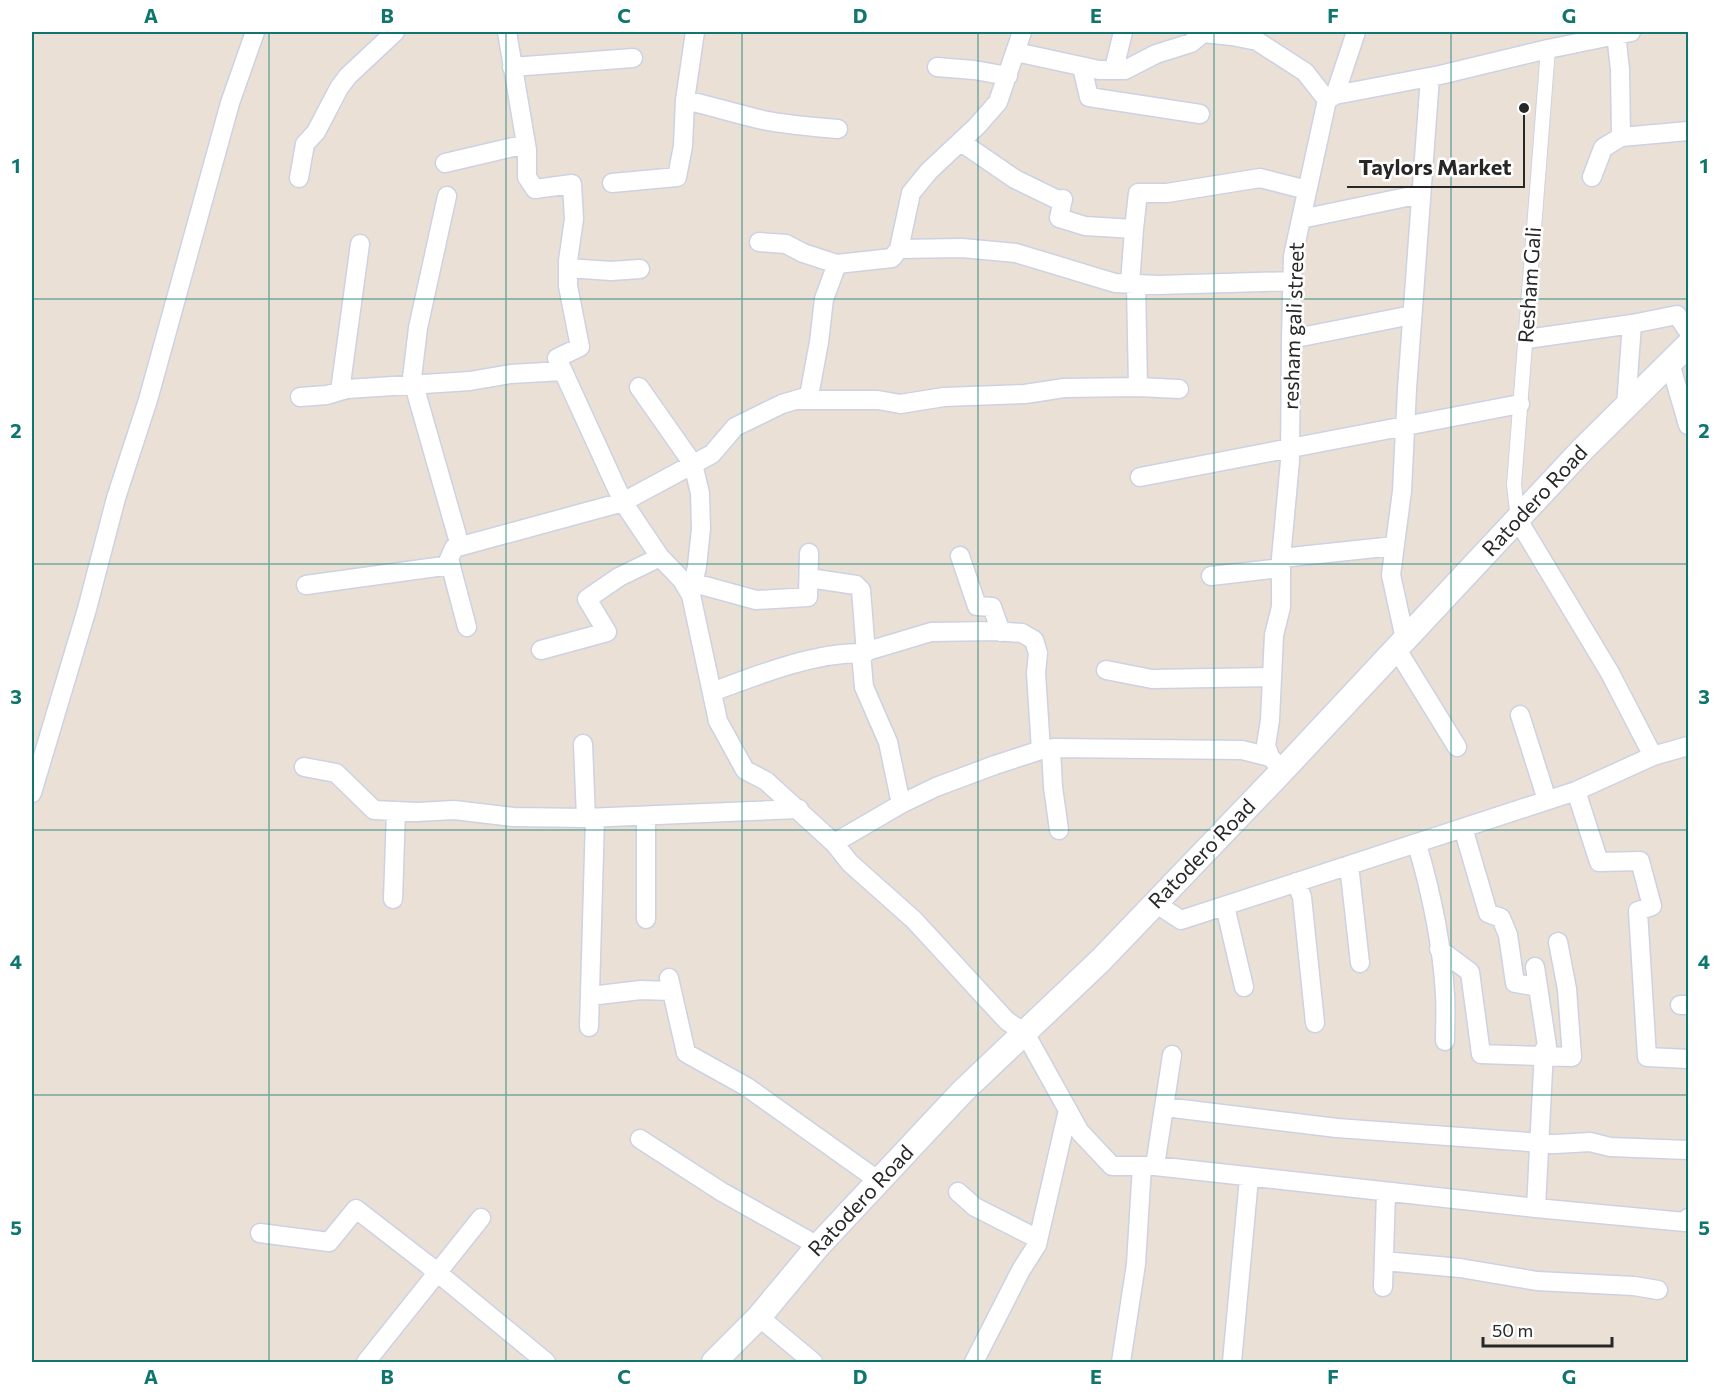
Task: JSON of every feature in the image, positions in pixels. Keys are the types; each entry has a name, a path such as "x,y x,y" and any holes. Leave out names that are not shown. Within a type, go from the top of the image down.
{"main road":[{"name":"Ratodero Road","path":"714,1362 759,1317 818,1246 962,1092 1101,960 1155,903 1276,764 1400,644 1626,406 1689,345"}],"street":[{"path":"32,793 87,609 116,498 151,389 230,103 255,32"},
{"path":"299,178 305,144 316,132 339,88 348,75 395,32"},
{"path":"401,32 408,34 411,32"},
{"path":"507,32 526,144 528,177 534,189 572,184 574,219 568,286 580,346 557,358 623,502 660,557 693,589 756,600 808,597 809,553"},
{"path":"612,183 676,177 683,147 685,100 695,32"},
{"path":"759,242 786,244 803,253 837,264 892,258 899,249 911,193 946,153 961,142 998,102 1022,32"},
{"path":"1114,69 1123,32"},
{"name":"resham gali street","path":"1276,764 1266,745 1270,720 1274,635 1281,607 1281,563 1291,449 1293,256 1331,97 1356,32"},
{"path":"1016,52 1099,70 1125,70 1156,54 1191,44 1203,33 1238,34 1257,41 1305,72 1331,97 1430,78 1548,40 1624,33 1620,69 1621,137"},
{"name":"Resham Gali","path":"1518,520 1514,485 1527,339 1548,40"},
{"path":"512,67 633,58"},
{"path":"937,67 1008,76"},
{"path":"1082,67 1089,97 1200,114"},
{"path":"1430,78 1412,315 1402,491 1391,575 1400,644 1457,747"},
{"path":"685,100 719,107 761,120 838,129"},
{"path":"1592,177 1603,148 1621,137 1689,131"},
{"path":"961,142 1015,180 1058,200 1063,199 1059,218 1085,226 1134,229"},
{"path":"445,163 526,144"},
{"path":"1138,387 1133,284 1134,229 1138,193 1167,193 1260,178 1307,190"},
{"path":"1301,219 1421,195"},
{"path":"447,196 418,328 412,378 460,546"},
{"path":"340,391 360,244"},
{"path":"899,249 962,248 1016,253 1104,280 1133,284 1293,281"},
{"path":"467,627 448,558 454,548 623,502 712,454 735,427 761,413 809,396 824,299 837,264"},
{"path":"568,268 611,271 640,269"},
{"path":"1291,339 1412,315"},
{"path":"1527,339 1677,315 1689,331"},
{"path":"1626,406 1632,324"},
{"path":"1670,363 1689,425"},
{"path":"300,397 327,395 347,389 470,381 510,374 563,371"},
{"path":"639,387 693,464 700,493 701,529 693,589 718,721 745,770 766,781 799,809 850,862 914,920 1007,1021 1025,1033 1080,1132 1112,1166 1149,1166 1685,1222 1689,1218"},
{"path":"798,400 878,400 900,404 944,397 1025,394 1064,388 1179,389"},
{"path":"1140,477 1521,404"},
{"path":"1518,520 1610,673 1653,756"},
{"path":"1211,576 1394,546"},
{"path":"960,556 977,606 992,607 1001,632"},
{"path":"541,650 607,632 587,599 619,578 660,557"},
{"path":"306,585 450,565"},
{"path":"809,578 856,585 861,590 864,687 888,742 901,804"},
{"path":"712,692 788,666 845,653 863,653 931,632 1022,633 1034,640 1038,653 1037,707 1059,830"},
{"path":"1106,670 1152,680 1272,677"},
{"path":"1520,715 1547,800"},
{"path":"583,744 590,818 589,1027"},
{"path":"1155,903 1181,920 1547,800 1576,790 1653,756 1689,747"},
{"path":"834,843 901,804 985,768 1046,750 1242,750 1276,764"},
{"path":"304,767 336,773 374,810 454,810 513,817 590,818 799,809"},
{"path":"1576,790 1599,862 1640,861 1652,906 1638,910 1647,1058 1689,1059"},
{"path":"393,899 396,811"},
{"path":"645,920 646,816"},
{"path":"1463,828 1488,913 1501,918 1508,935 1515,983 1538,987"},
{"path":"1417,844 1431,891 1445,995 1445,1041"},
{"path":"1349,865 1360,963"},
{"path":"1296,882 1302,897 1316,1023"},
{"path":"1225,906 1244,987"},
{"path":"1439,950 1470,972 1481,1054 1572,1057 1567,989 1558,942"},
{"path":"1535,967 1547,1046 1544,1056 1536,1208"},
{"path":"590,996 671,984 686,1053 747,1087 879,1181"},
{"path":"1121,1362 1149,1166 1164,1107 1172,1056"},
{"path":"1164,1107 1337,1128 1539,1142 1590,1142 1610,1147 1689,1150"},
{"path":"974,1362 1021,1270 1037,1245 1068,1110"},
{"path":"640,1139 722,1192 818,1246"},
{"path":"1232,1362 1249,1178"},
{"path":"958,1192 975,1207 1038,1239"},
{"path":"1383,1287 1386,1192"},
{"path":"260,1233 329,1242 356,1209 546,1362"},
{"path":"366,1362 481,1218"},
{"path":"1384,1261 1460,1268 1537,1281 1634,1286 1658,1290"},
{"path":"759,1317 813,1362"}],"place":[{"name":"Taylors Market","path":"1524,108"}]}
